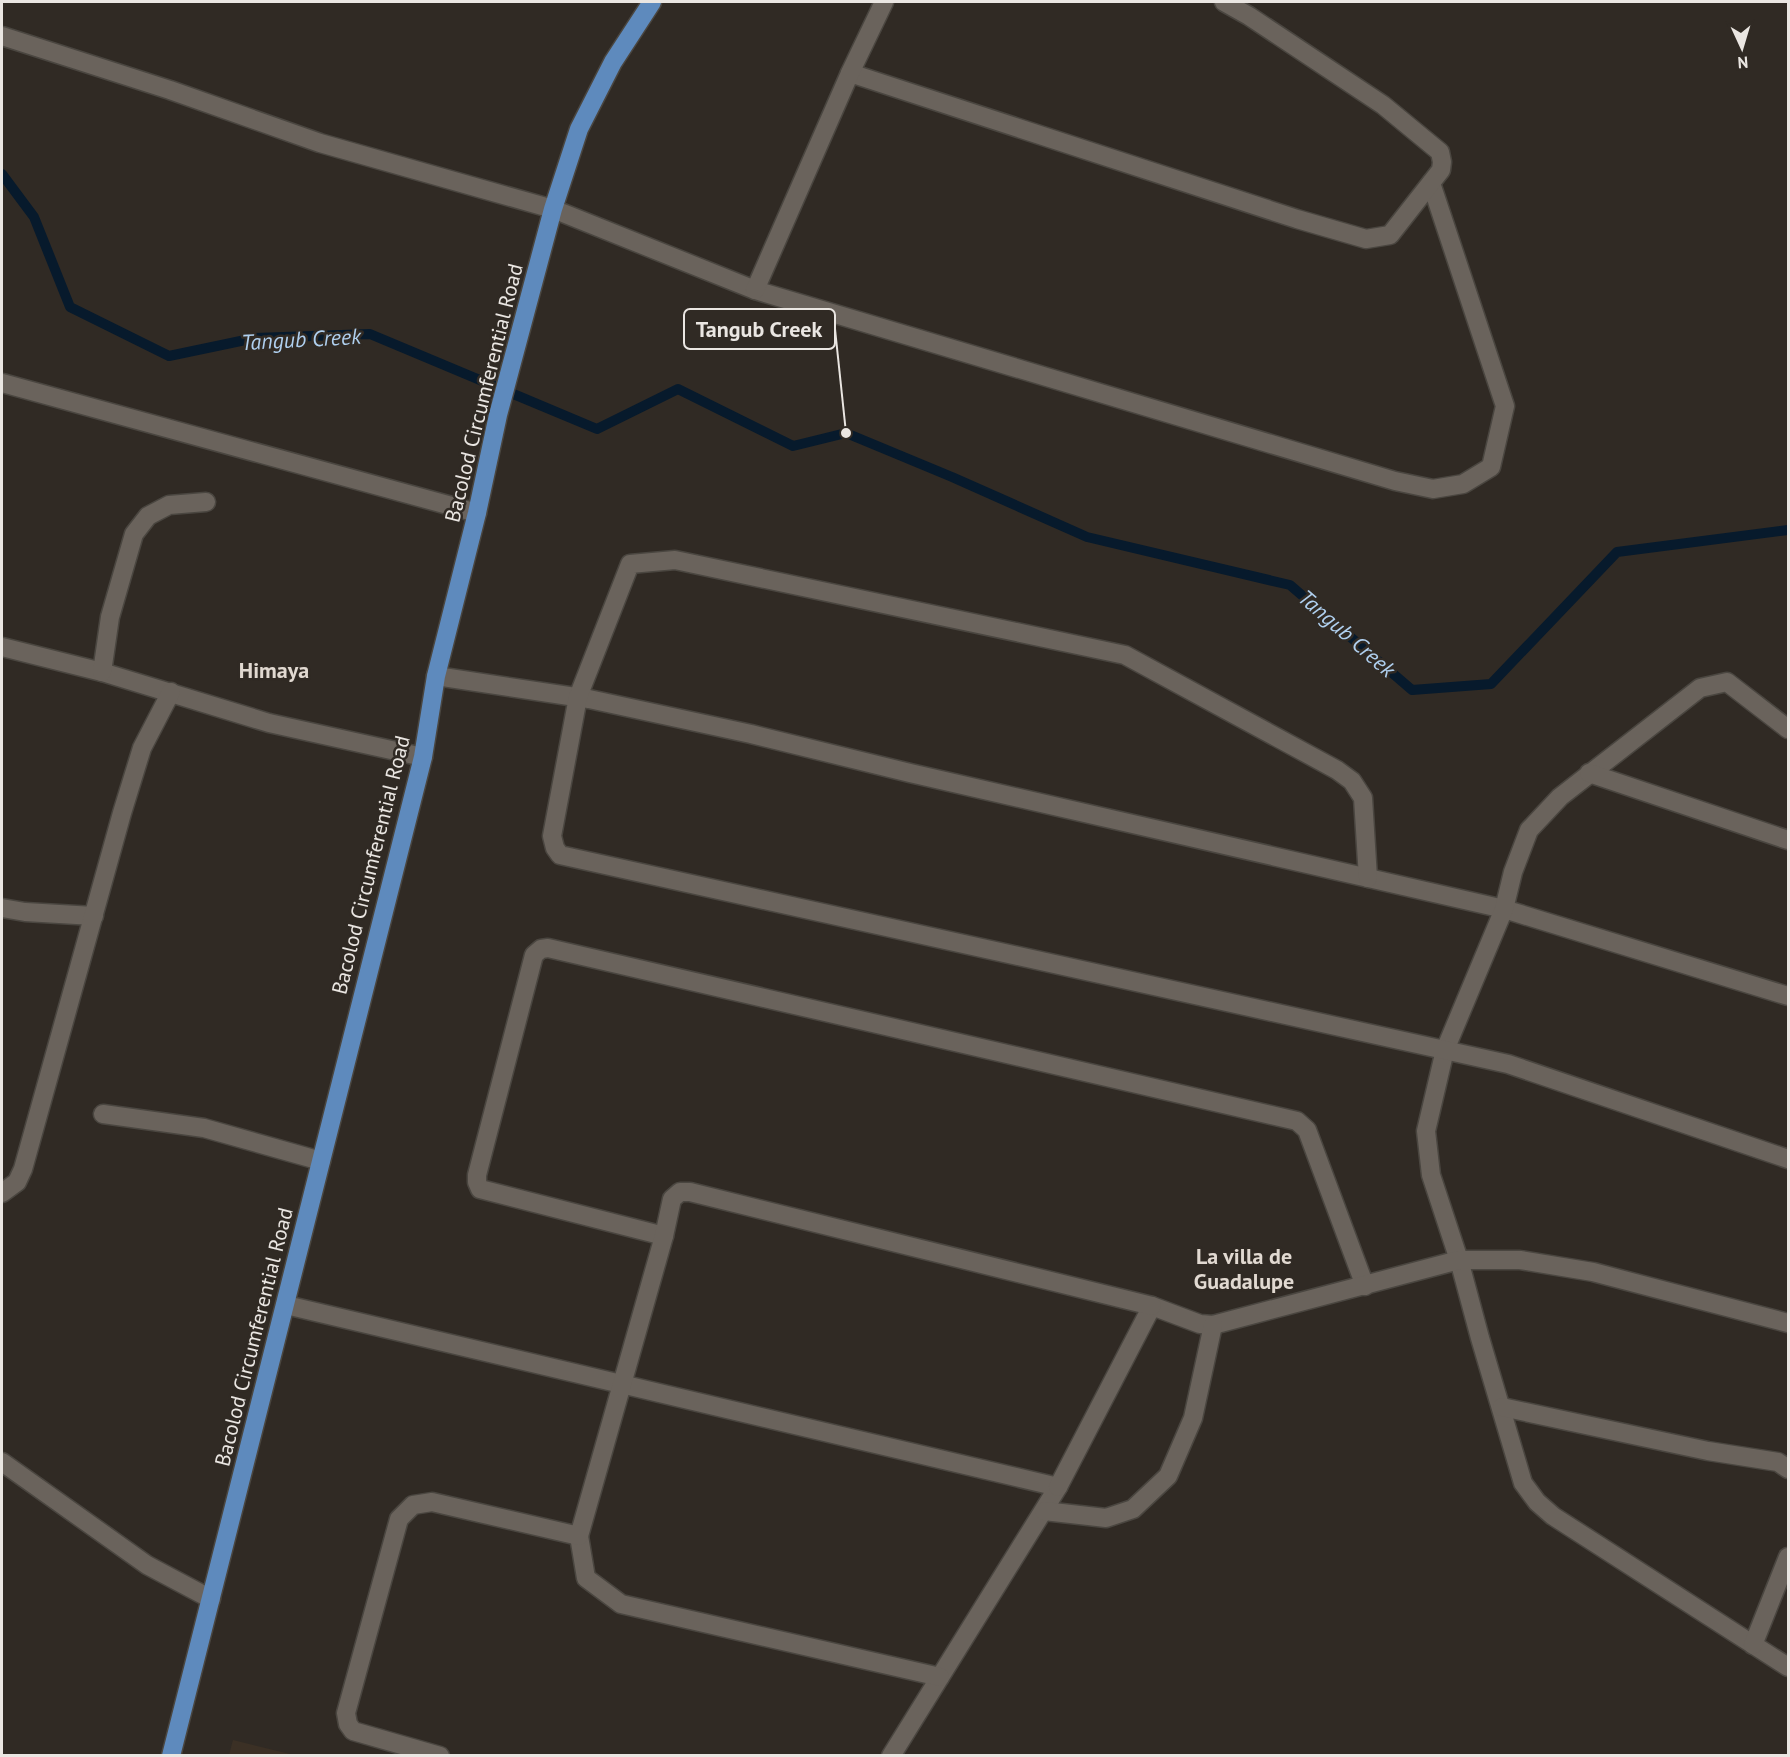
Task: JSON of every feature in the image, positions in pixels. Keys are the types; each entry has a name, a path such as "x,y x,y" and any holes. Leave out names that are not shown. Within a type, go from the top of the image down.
{"main road":[{"name":"Bacolod Circumferential Road","path":"171,1755 423,757 436,676 477,513 498,415 553,209 579,129 613,62 652,2"}],"street":[{"path":"755,290 884,2"},
{"path":"850,74 1178,182 1366,239 1390,235 1441,170 1440,153 1383,105 1224,2"},
{"path":"2,36 170,90 320,143 553,209 755,290 1395,482 1432,489 1462,484 1491,467 1505,406 1431,183"},
{"path":"2,384 477,513"},
{"path":"102,672 110,617 134,534 148,516 169,505 206,502"},
{"path":"1368,878 1363,798 1352,781 1327,765 1135,661 1109,651 675,560 630,564 578,698 552,836 555,848 560,855 1508,1064 1788,1159"},
{"path":"2,647 102,672 269,723 423,757"},
{"path":"436,676 578,698 751,734 910,773 1504,909 1788,996"},
{"path":"1788,729 1727,682 1700,688 1560,797 1529,830 1513,872 1504,909 1445,1050 1426,1131 1431,1175 1459,1260 1523,1483 1537,1502 1553,1516 1788,1667"},
{"path":"2,1192 17,1182 23,1169 142,748 171,692"},
{"path":"1589,773 1788,840"},
{"path":"2,908 25,912 94,916"},
{"path":"664,1236 480,1188 477,1182 477,1174 534,956 540,949 548,948 1297,1120 1307,1130 1365,1286"},
{"path":"104,1114 204,1128 321,1161"},
{"path":"940,1677 621,1604 586,1578 579,1536 664,1236 672,1199 680,1192 690,1192 1152,1306 1200,1324 1213,1325 1459,1260 1520,1260 1593,1272 1788,1323"},
{"path":"286,1305 1058,1487"},
{"path":"891,1755 1058,1487 1152,1306"},
{"path":"1044,1511 1106,1518 1133,1509 1168,1476 1193,1418 1213,1325"},
{"path":"1502,1407 1708,1451 1778,1462 1788,1469"},
{"path":"2,1462 147,1565 212,1599"},
{"path":"440,1755 353,1731 348,1724 346,1713 399,1519 413,1505 432,1502 579,1536"},
{"path":"1753,1646 1788,1557"}],"shaded area":[{"path":"233,1740 294,1755 229,1755"}],"waterway":[{"name":"Tangub Creek","path":"2,174 34,217 70,307 169,356 255,338 370,334 597,429 678,389 793,446 846,433 1087,537 1290,585 1412,690 1491,684 1617,552 1788,530"}],"place":[{"name":"Tangub Creek","path":"846,433"}],"district":[{"name":"Himaya","path":"274,670"},
{"name":"La villa de Guadalupe","path":"1244,1268"}]}
